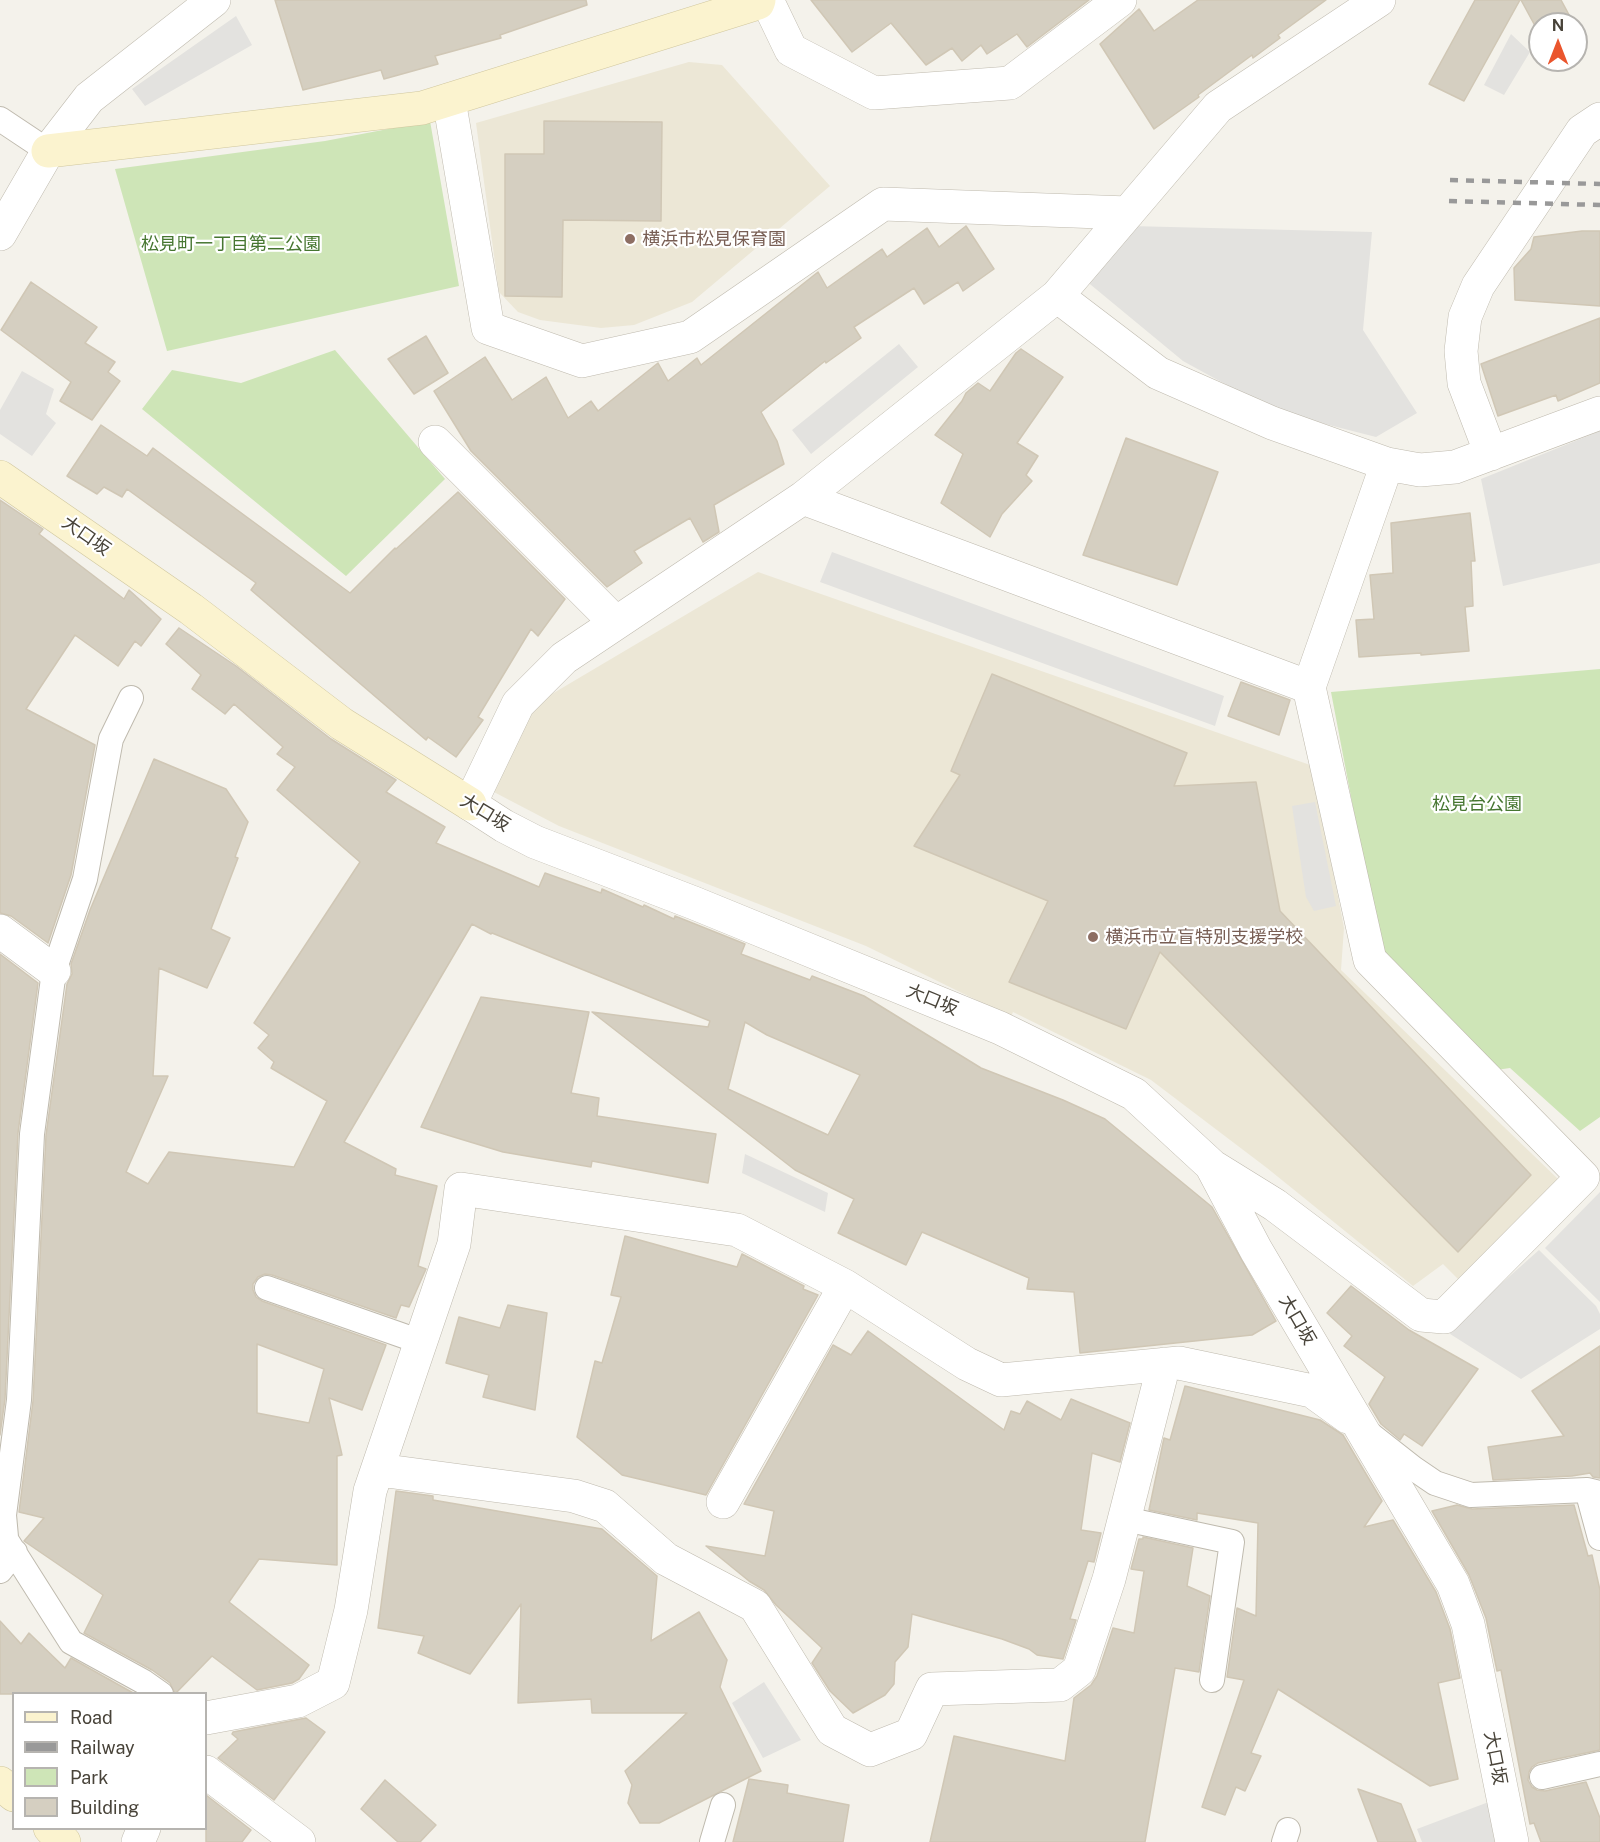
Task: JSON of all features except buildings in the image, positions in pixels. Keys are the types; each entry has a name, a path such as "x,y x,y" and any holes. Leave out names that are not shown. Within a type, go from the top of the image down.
{"street":[{"path":"0,234 48,151 89,98 214,0"},
{"path":"48,151 422,108 758,3 759,0"},
{"path":"767,0 791,50 874,93 1008,94 1010,83 1120,0"},
{"path":"470,804 518,704 564,658 803,498 1057,296 1128,213 1145,178 1218,107 1379,0"},
{"path":"449,100 488,328 582,361 690,337 883,204 1128,213"},
{"path":"1491,454 1464,383 1461,351 1465,317 1478,286 1582,130 1600,118"},
{"path":"1057,296 1158,373 1272,423 1387,464 1420,470 1455,467 1600,413"},
{"path":"435,442 616,623"},
{"path":"1211,1165 1275,1205 1421,1315 1444,1317 1583,1177 1370,960 1309,687 1387,464"},
{"name":"大口坂","path":"0,477 191,609 342,724 504,826 536,842 694,903 1000,1028 1134,1094 1211,1165 1256,1250 1453,1584 1468,1624 1512,1842"},
{"path":"803,498 1309,687"},
{"path":"0,932 54,971"},
{"path":"207,1718 298,1701 333,1683 351,1610 370,1491 454,1244 461,1189 737,1230 845,1286 967,1364 1001,1380 1179,1363 1312,1391 1358,1424"},
{"path":"723,1502 845,1286"},
{"path":"379,1470 574,1496 605,1506 666,1559 755,1606 832,1730 870,1750 911,1734 933,1689 1060,1685 1080,1670 1125,1520 1164,1364"},
{"path":"207,1773 299,1842"},
{"path":"0,1783 12,1794"},
{"path":"52,1830 64,1842"}],"lane":[{"path":"0,119 48,151"},
{"path":"0,1571 7,1539 4,1515 19,1400 32,1134 54,971 85,879 111,739 131,698"},
{"path":"267,1288 421,1342"},
{"path":"1358,1424 1435,1483 1471,1495 1594,1491 1600,1538"},
{"path":"1125,1520 1232,1542 1212,1680"},
{"path":"7,1539 70,1642 158,1692"},
{"path":"1542,1778 1600,1764"},
{"path":"712,1842 723,1805"}],"shaded area":[{"path":"236,16 252,45 145,106 132,89"},
{"path":"1511,34 1528,50 1528,55 1504,95 1484,85"},
{"name":"横浜市松見保育園","path":"689,62 722,65 830,186 692,302 634,325 601,328 540,320 518,312 499,292 476,123"},
{"path":"1130,226 1372,232 1363,330 1417,413 1376,437 1274,411 1183,361 1085,280"},
{"path":"899,344 918,367 811,454 792,430"},
{"path":"22,371 54,389 46,414 56,423 32,456 0,434 0,410"},
{"path":"1600,431 1600,563 1503,586 1481,479"},
{"path":"832,552 1224,696 1215,726 820,582"},
{"name":"横浜市立盲特別支援学校","path":"758,572 1313,766 1344,928 1341,970 1558,1179 1558,1186 1458,1279 1443,1264 1413,1286 1267,1168 1151,1080 1013,1012 1011,1017 866,946 559,826 492,791 535,704"},
{"path":"1315,802 1336,906 1314,911 1306,897 1292,806"},
{"path":"745,1154 828,1193 825,1212 742,1173"},
{"path":"1600,1192 1600,1302 1545,1248"},
{"path":"1539,1250 1596,1306 1600,1314 1600,1329 1521,1379 1447,1332"},
{"path":"764,1682 801,1740 763,1758 732,1703"},
{"path":"1494,1800 1499,1842 1422,1842 1417,1829"}],"green space":[{"name":"松見町一丁目第二公園","path":"430,121 459,286 167,351 115,169 325,141"},
{"path":"335,350 445,479 346,576 142,409 172,370 241,383"},
{"name":"松見台公園","path":"1600,669 1600,1117 1580,1131 1510,1068 1496,1070 1380,949 1331,692"}],"railway":[{"path":"1450,180 1600,184"},
{"path":"1449,201 1600,205"}],"place":[{"name":"横浜市松見保育園","path":"630,239"},
{"name":"横浜市立盲特別支援学校","path":"1093,937"}]}
